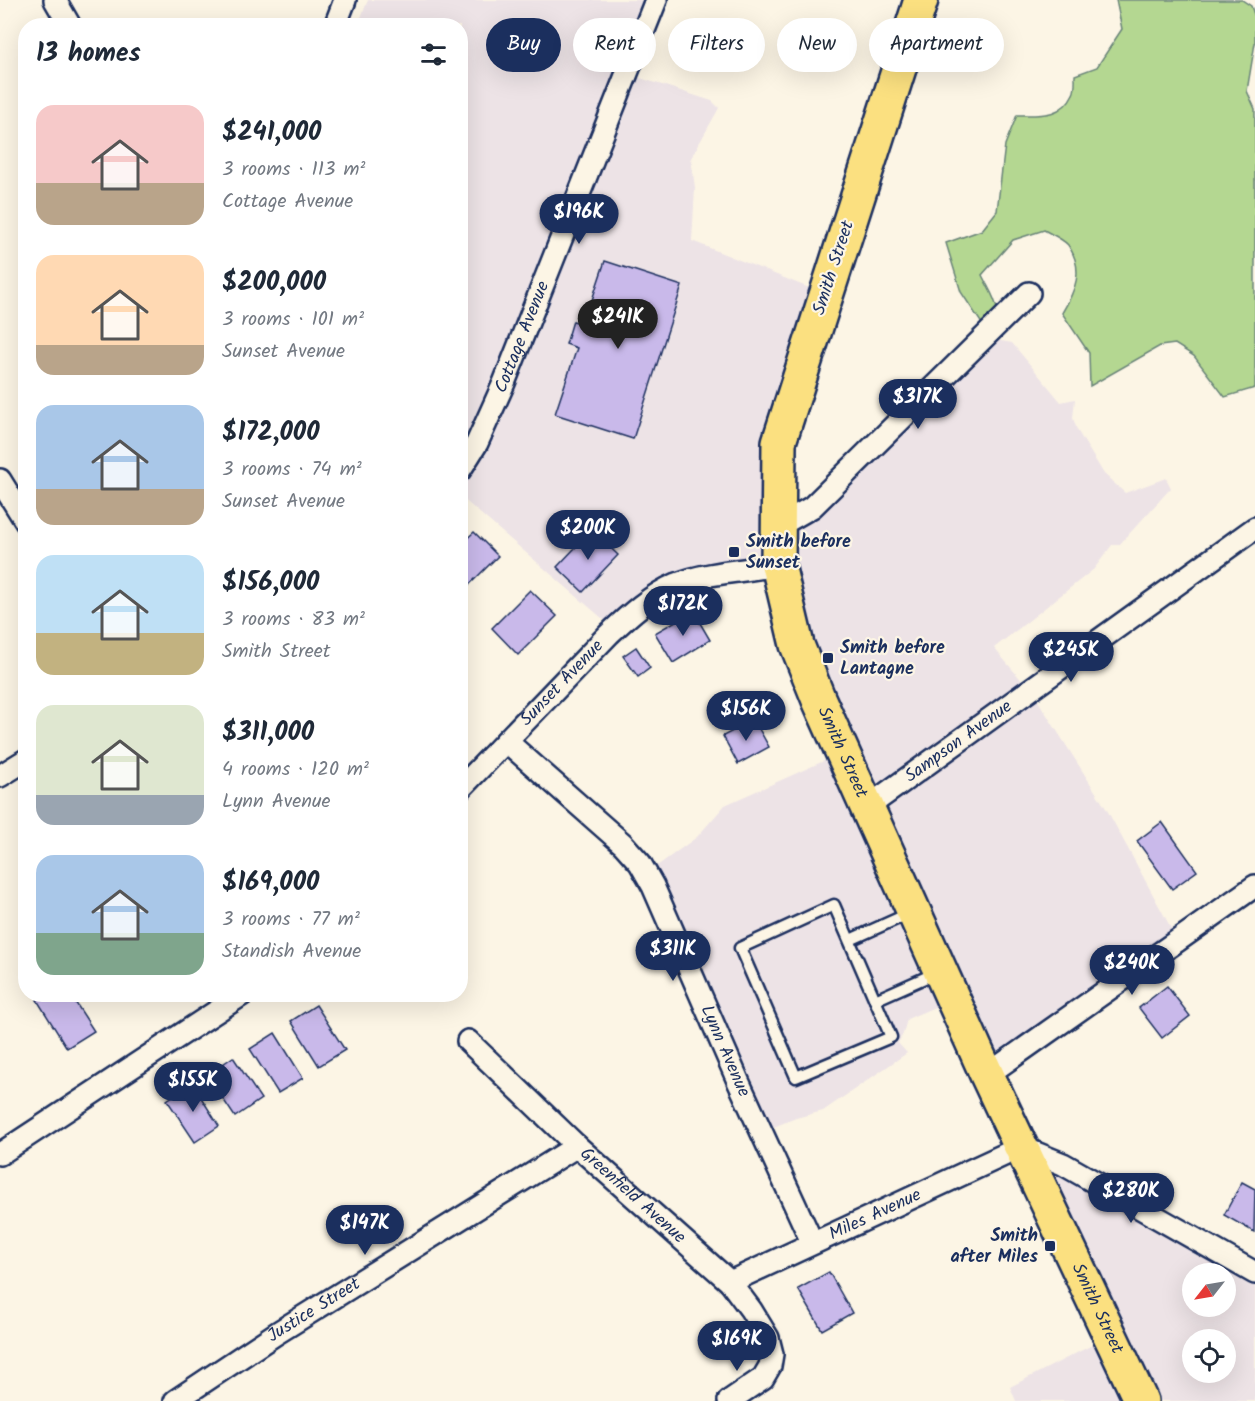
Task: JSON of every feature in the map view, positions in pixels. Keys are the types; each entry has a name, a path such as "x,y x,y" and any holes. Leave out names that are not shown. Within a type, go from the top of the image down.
{"main road":[{"name":"Smith Street","path":"921,0 779,442 778,565 797,645 819,700 987,1075 1141,1401"}],"street":[{"path":"55,0 65,18"},
{"path":"338,18 345,0"},
{"name":"Cottage Avenue","path":"468,457 477,443 504,382 656,0"},
{"path":"777,526 812,507 1029,293"},
{"path":"0,480 18,509"},
{"name":"Sampson Avenue","path":"866,808 1255,528"},
{"name":"Sunset Avenue","path":"468,781 633,612 676,585 708,576 778,565"},
{"name":"Lynn Avenue","path":"506,741 623,844 640,863 653,886 739,1083 812,1242"},
{"path":"0,776 18,765"},
{"path":"987,1075 1255,886"},
{"path":"0,1154 231,1002"},
{"name":"Greenfield Avenue","path":"468,1041 578,1146 730,1282 752,1310 768,1338 772,1353 770,1366 763,1378 729,1401"},
{"name":"Justice Street","path":"175,1401 277,1333 578,1146"},
{"path":"1021,1147 1063,1164 1255,1273"},
{"name":"Miles Avenue","path":"730,1282 1021,1147"}],"lane":[{"path":"834,904 850,940 891,1037 796,1077 740,948 834,904"},
{"path":"850,940 915,911"},
{"path":"876,1000 941,970"}],"shaded area":[{"path":"368,0 643,0 636,18 573,18 573,72 614,72 481,407 468,432 468,18 361,18"},
{"path":"637,77 712,101 719,108 691,158 695,188 692,241 824,294 786,486 794,531 985,338 1012,343 1061,402 1075,399 1073,418 1077,430 1104,474 1125,493 1166,478 1171,488 1119,545 1112,545 1094,569 994,648 1035,696 1107,810 1178,941 998,1071 958,997 907,1019 898,1043 907,1053 823,1111 771,1128 650,871 697,837 725,805 844,752 788,573 689,585 617,631 468,503 468,456"},
{"path":"1033,1159 1255,1267 1255,1401 1016,1401 1010,1387 1106,1338"}],"green space":[{"path":"1116,0 1242,0 1251,6 1255,17 1255,43 1247,91 1255,109 1255,388 1225,397 1194,356 1175,344 1160,346 1090,386 1089,353 1062,313 1074,288 1076,263 1068,245 1044,230 1013,240 982,275 997,311 994,325 988,333 961,292 946,243 982,230 997,211 1005,145 1017,115 1049,114 1068,102 1075,90 1075,75 1097,67 1122,29"}],"building":[{"path":"605,261 682,286 633,439 555,414 577,348 566,344 573,321 584,324"},
{"path":"592,530 618,555 583,592 557,567"},
{"path":"474,532 498,556 468,586 468,538"},
{"path":"530,590 557,616 518,655 492,628"},
{"path":"693,611 710,640 673,663 655,633"},
{"path":"636,647 650,668 638,677 623,656"},
{"path":"754,720 769,747 738,764 723,736"},
{"path":"1162,822 1197,871 1172,889 1137,841"},
{"path":"1167,986 1190,1016 1162,1038 1139,1008"},
{"path":"38,1002 75,1002 94,1031 67,1048"},
{"path":"316,1005 345,1050 319,1066 291,1021"},
{"path":"275,1033 303,1078 278,1093 250,1049"},
{"path":"233,1057 261,1099 235,1117 207,1075"},
{"path":"192,1083 219,1126 195,1142 167,1100"},
{"path":"1242,1182 1255,1189 1254,1232 1224,1215"},
{"path":"829,1272 852,1313 822,1330 798,1289"}],"place":[{"name":"Smith before Sunset","path":"734,552"},
{"name":"Smith before Lantagne","path":"828,658"},
{"name":"Smith after Miles","path":"1050,1246"}]}
